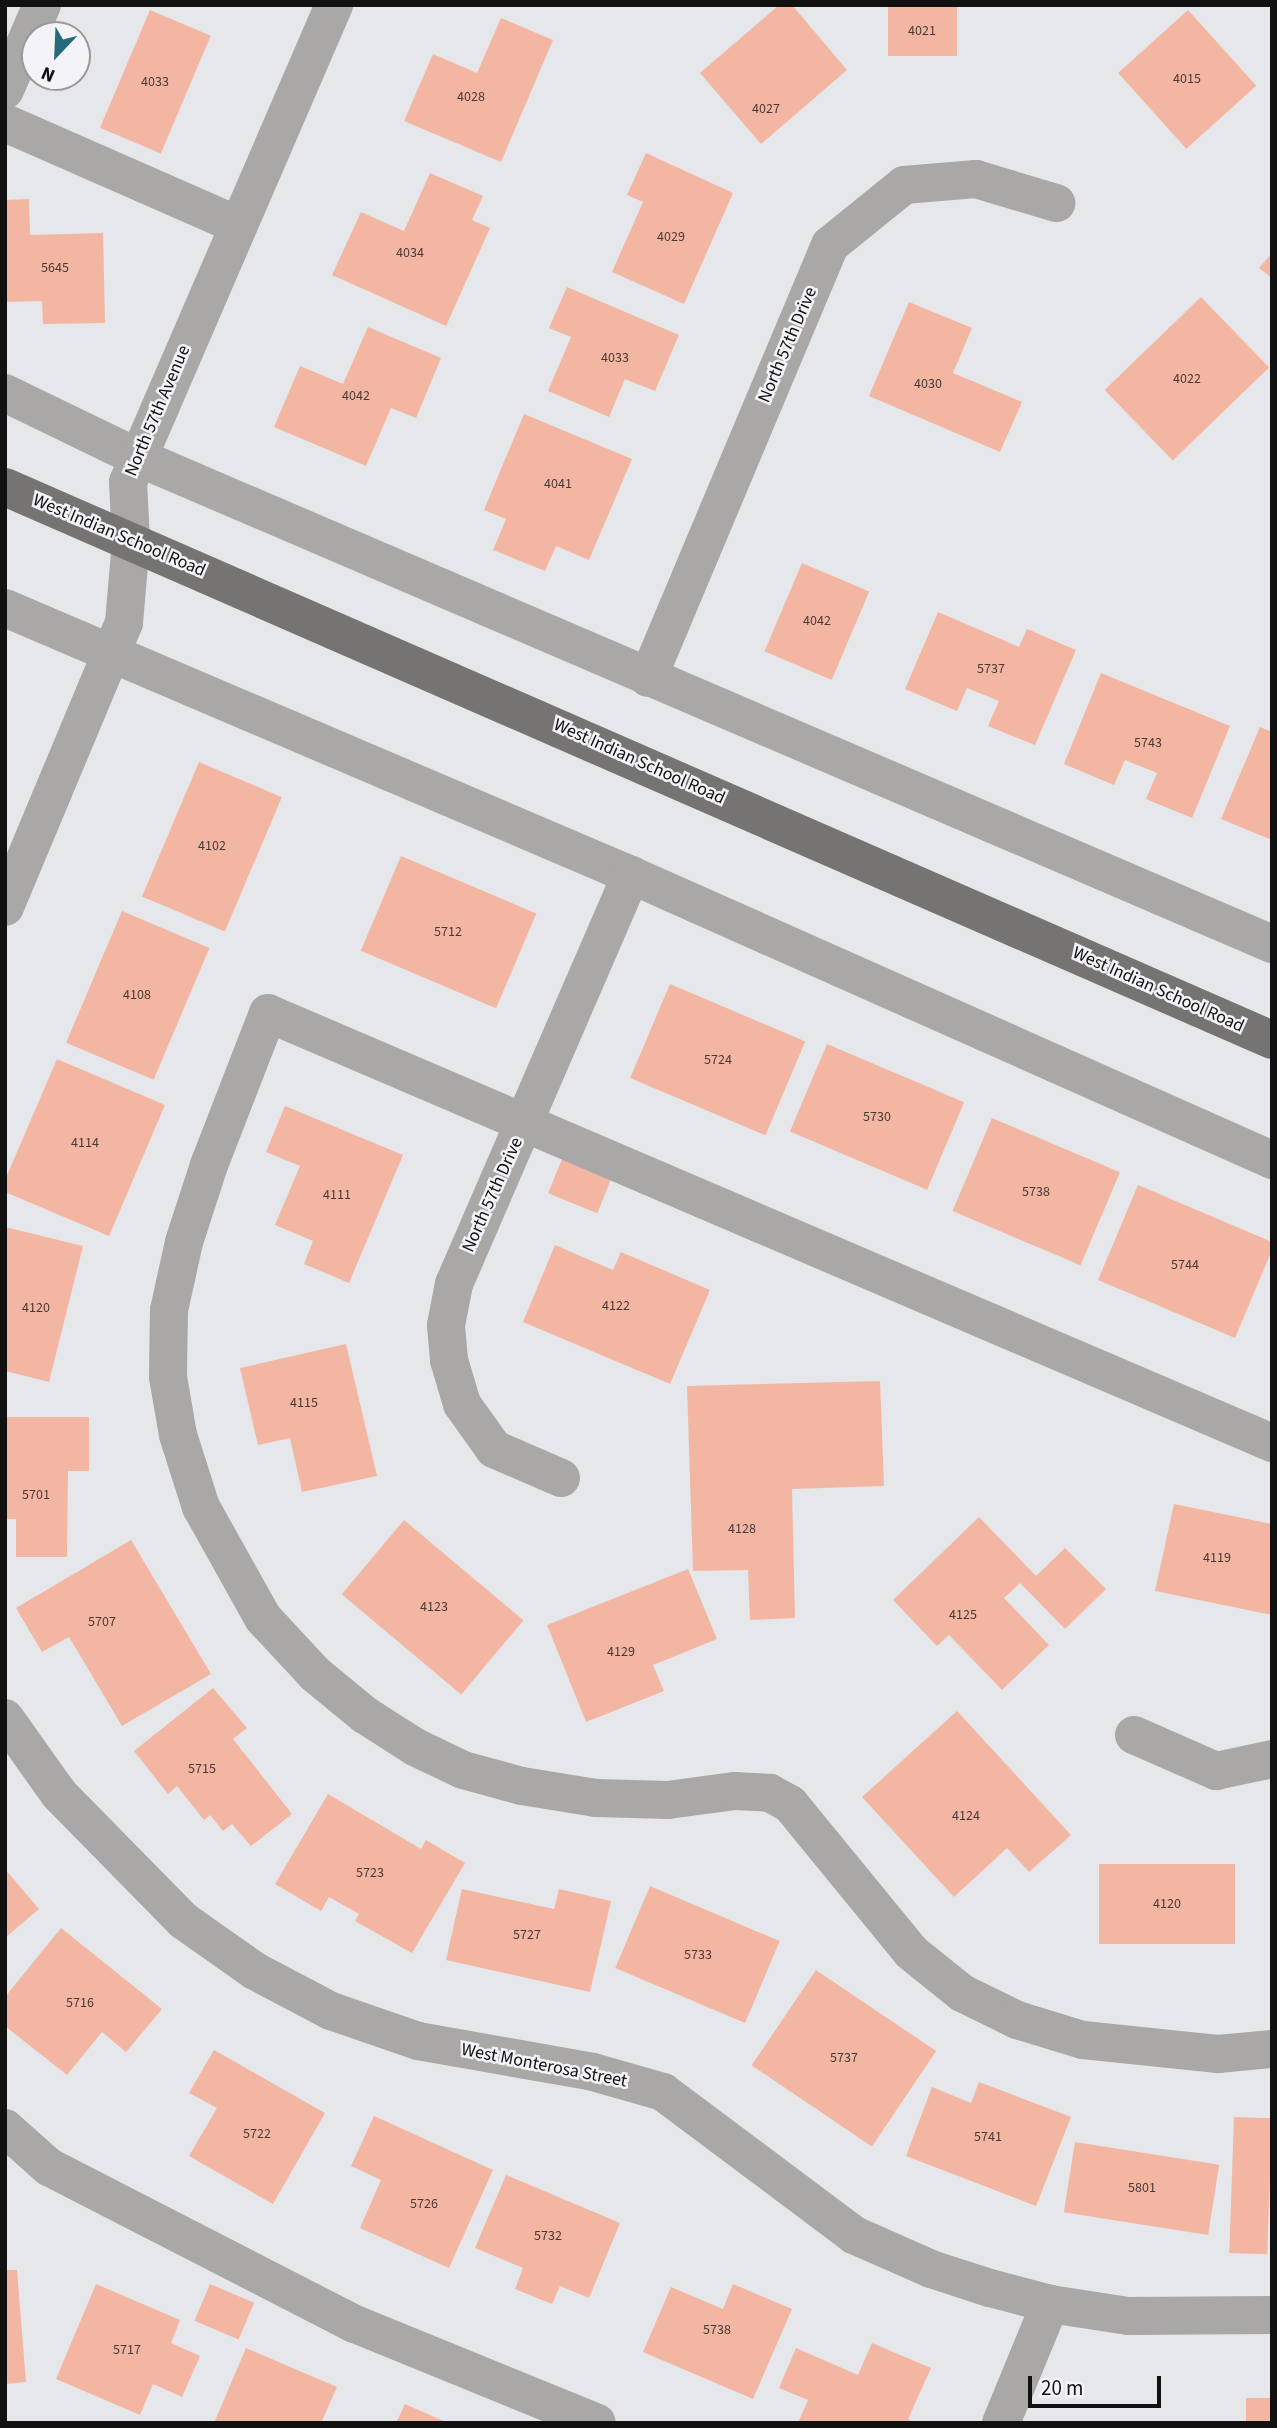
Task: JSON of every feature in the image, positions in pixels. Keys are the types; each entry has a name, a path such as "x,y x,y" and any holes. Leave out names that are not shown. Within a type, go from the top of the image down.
{"main road":[{"name":"West Indian School Road","path":"5,487 1272,1040"}],"street":[{"path":"5,90 42,5"},
{"name":"North 57th Avenue","path":"5,907 113,655 124,623 131,541 128,482 137,457 334,5"},
{"path":"5,123 236,225"},
{"name":"North 57th Drive","path":"648,678 830,245 904,185 976,179 1056,203"},
{"path":"5,393 137,457 1272,944"},
{"path":"5,608 631,875 1272,1160"},
{"name":"North 57th Drive","path":"561,1478 494,1449 462,1404 449,1360 446,1325 454,1284 631,875"},
{"path":"1272,1443 526,1121 268,1013 232,1100 184,1242 169,1310 168,1377 178,1436 201,1507 263,1618 315,1674 365,1715 415,1747 463,1770 522,1786 597,1798 668,1800 735,1791 770,1793 790,1804 911,1952 962,1993 1017,2020 1083,2040 1217,2054 1272,2049"},
{"name":"West Monterosa Street","path":"5,1718 59,1794 184,1921 255,1971 331,2011 418,2041 593,2072 663,2092 854,2235 931,2269 1050,2304 1128,2316 1272,2315"},
{"path":"1134,1735 1216,1771 1272,1759"},
{"path":"5,2128 49,2167 355,2324 597,2423"},
{"path":"1000,2423 1050,2304"}],"building":[{"path":"779,5 792,5 847,70 761,144 700,73"},
{"path":"888,5 957,5 957,56 888,56"},
{"path":"150,10 211,36 161,154 100,128"},
{"path":"1188,10 1256,86 1186,149 1118,73"},
{"path":"501,18 553,40 501,162 404,121 433,54 477,73"},
{"path":"646,153 733,193 684,304 612,272 643,202 627,195"},
{"path":"430,173 483,196 472,220 490,228 446,326 332,275 361,212 404,231"},
{"path":"29,199 30,235 103,233 105,323 43,324 42,301 5,302 5,200"},
{"path":"1272,253 1272,278 1259,268"},
{"path":"567,287 679,335 655,391 625,379 609,417 548,391 571,337 549,328"},
{"path":"1201,297 1269,367 1173,461 1105,390"},
{"path":"909,302 972,328 953,373 1022,402 1000,452 869,396"},
{"path":"368,327 441,358 416,418 391,408 366,466 274,427 300,366 343,384"},
{"path":"524,414 632,459 589,560 556,546 545,571 493,550 506,519 484,510"},
{"path":"802,563 869,592 832,680 764,651"},
{"path":"938,612 1019,647 1027,629 1076,650 1035,745 988,726 999,701 967,688 957,711 905,689"},
{"path":"1101,673 1230,726 1192,818 1146,799 1157,773 1125,760 1114,785 1064,764"},
{"path":"1260,727 1272,732 1272,840 1221,819"},
{"path":"199,762 282,797 225,932 142,896"},
{"path":"401,856 536,913 496,1008 361,951"},
{"path":"122,911 209,948 154,1080 66,1043"},
{"path":"670,984 805,1041 765,1135 630,1078"},
{"path":"827,1044 964,1102 927,1190 790,1131"},
{"path":"57,1059 165,1105 109,1236 5,1192 5,1180"},
{"path":"285,1106 403,1155 349,1283 304,1264 313,1241 275,1225 300,1166 266,1152"},
{"path":"992,1118 1120,1172 1080,1265 953,1211"},
{"path":"562,1159 611,1179 597,1213 548,1193"},
{"path":"1138,1185 1272,1242 1272,1250 1235,1338 1098,1280"},
{"path":"5,1227 83,1246 49,1382 5,1371"},
{"path":"555,1245 613,1270 621,1252 710,1290 670,1384 523,1322"},
{"path":"346,1344 377,1476 302,1492 290,1438 258,1445 240,1368"},
{"path":"880,1381 884,1486 792,1489 795,1618 750,1620 748,1570 693,1571 687,1386"},
{"path":"5,1417 89,1417 89,1471 68,1471 67,1557 16,1557 16,1519 5,1519"},
{"path":"1174,1504 1272,1524 1272,1615 1155,1591"},
{"path":"979,1517 1036,1576 1065,1548 1106,1589 1065,1629 1020,1583 1004,1598 1049,1645 1002,1690 949,1635 937,1646 893,1600"},
{"path":"404,1520 524,1620 461,1695 342,1594"},
{"path":"131,1540 211,1674 122,1726 69,1637 42,1652 16,1608"},
{"path":"688,1569 717,1639 653,1665 664,1691 586,1722 547,1625"},
{"path":"213,1688 247,1728 233,1739 292,1814 251,1846 232,1824 223,1831 210,1815 204,1820 177,1786 168,1794 134,1751"},
{"path":"957,1711 1071,1835 1029,1872 1007,1848 954,1897 862,1797"},
{"path":"328,1794 421,1849 426,1840 465,1863 412,1953 355,1921 359,1914 329,1897 321,1911 275,1884"},
{"path":"1099,1864 1235,1864 1235,1944 1099,1944"},
{"path":"5,1869 39,1909 5,1938"},
{"path":"650,1886 780,1941 745,2023 615,1968"},
{"path":"462,1889 554,1909 559,1889 611,1901 590,1992 446,1960"},
{"path":"61,1928 162,2009 126,2052 102,2032 67,2075 5,2026 5,1997"},
{"path":"816,1970 936,2051 872,2146 752,2065"},
{"path":"214,2050 325,2113 273,2204 189,2156 217,2108 189,2093"},
{"path":"979,2082 1071,2117 1036,2206 906,2156 932,2087 971,2103"},
{"path":"374,2116 493,2170 449,2268 360,2228 381,2180 351,2166"},
{"path":"1234,2117 1272,2118 1267,2254 1229,2253"},
{"path":"1075,2142 1219,2165 1208,2235 1064,2212"},
{"path":"506,2175 620,2223 589,2298 560,2286 552,2304 515,2289 523,2268 475,2248"},
{"path":"5,2270 17,2270 26,2382 5,2384"},
{"path":"96,2284 180,2320 171,2343 200,2356 182,2397 153,2384 140,2415 56,2379"},
{"path":"210,2284 254,2303 239,2340 194,2321"},
{"path":"733,2284 792,2309 753,2399 643,2352 671,2287 723,2309"},
{"path":"872,2343 931,2368 908,2419 915,2423 798,2423 808,2400 779,2388 796,2348 858,2375"},
{"path":"246,2348 337,2387 321,2423 214,2423"},
{"path":"1246,2398 1272,2398 1272,2423 1246,2423"},
{"path":"405,2404 448,2423 396,2423"}]}
